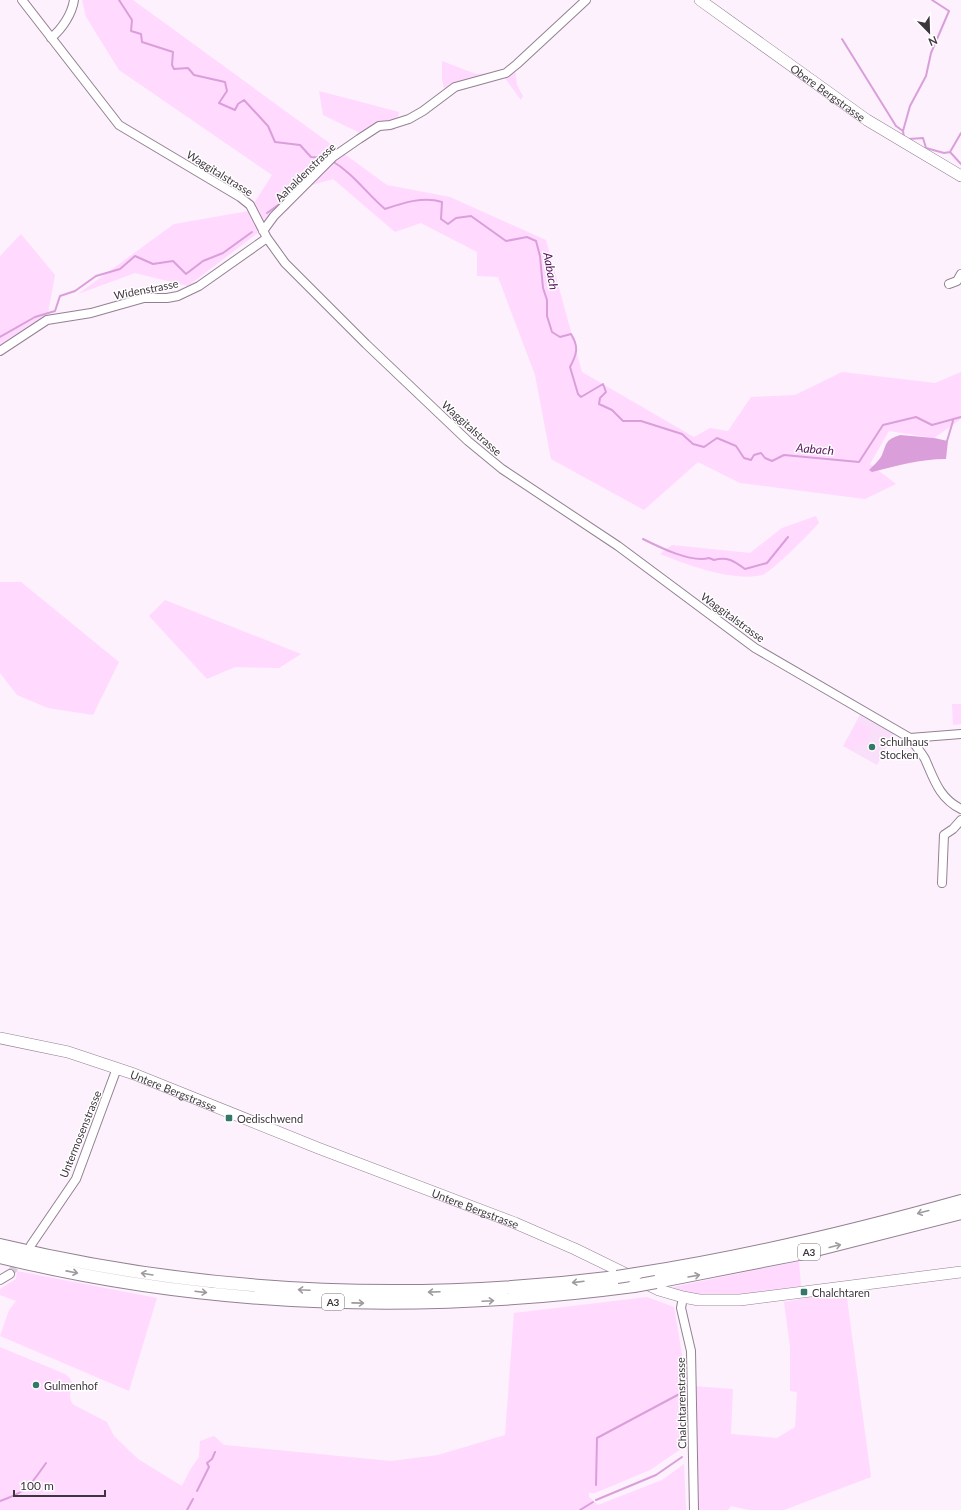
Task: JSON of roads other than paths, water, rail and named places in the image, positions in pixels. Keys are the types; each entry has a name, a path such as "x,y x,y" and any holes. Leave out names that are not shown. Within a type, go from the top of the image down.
{"highway":[{"name":"A3","path":"0,1256 91,1276 156,1287 234,1296 321,1302 394,1304 485,1301 552,1296 635,1280 700,1264 788,1246 961,1201"},
{"name":"A3","path":"0,1245 81,1263 141,1273 218,1283 304,1290 385,1293 468,1291 617,1277 656,1282 788,1257 961,1213"}],"main road":[{"name":"Obere Bergstrasse","path":"700,0 867,120 961,176"},
{"name":"Untere Bergstrasse","path":"0,1038 68,1052 117,1068 515,1223 575,1249 659,1290 683,1298 699,1300 740,1300 961,1272"}],"street":[{"name":"Waggitalstrasse","path":"22,0 120,125 240,197 250,205 265,234 285,263 366,344 466,438 502,469 618,546 755,648 910,738 924,759 934,784 949,801 961,809"},
{"path":"51,38 59,32 73,7 74,0"},
{"name":"Aahaldenstrasse","path":"265,234 274,216 330,160 380,126 390,125 410,119 424,112 455,87 506,73 586,0"},
{"name":"Widenstrasse","path":"0,351 47,320 92,313 144,298 167,298 178,296 199,286 265,234"},
{"path":"949,284 957,281 961,274"},
{"path":"910,738 961,734"},
{"path":"942,883 944,835 953,829 961,820"},
{"name":"Untermosenstrasse","path":"31,1245 76,1179 117,1068"},
{"path":"0,1280 10,1274"},
{"name":"Chalchtarenstrasse","path":"683,1298 682,1308 691,1350 694,1510"}],"waterway":[{"name":"Aabach","path":"119,0 132,20 131,31 141,34 142,42 173,52 172,65 174,69 188,68 194,75 225,82 227,91 219,103 235,110 238,104 244,100 268,126 275,142 300,145 311,157 329,158"},
{"path":"904,138 903,131 910,106 926,76 931,53 949,11 932,0"},
{"path":"842,39 896,126 903,131"},
{"path":"950,152 961,133"},
{"path":"909,139 923,138 926,148 944,153 950,152 961,164"},
{"path":"291,194 294,182 307,176 323,157"},
{"name":"Aabach","path":"332,161 347,171 385,209 413,201 435,200 442,202 441,219 448,224 456,218 471,216 506,241 527,237 536,241 540,256 543,288 547,300 547,316 552,332 560,337 571,334 574,339 576,354 570,367 578,394 581,397 603,384 606,392 600,398 599,404 612,410 623,421 641,421 682,434 693,444 704,447 717,438 736,446 744,458 751,460 754,455 761,453 765,458 772,461 784,455 859,462 883,425 916,417 932,425 961,417"},
{"path":"267,213 281,203"},
{"path":"0,337 35,317 55,311 60,296 75,291 96,276 120,269 135,256 153,264 173,261 186,274 203,261 223,253 252,232"},
{"path":"947,441 953,421"},
{"path":"643,539 666,550 684,556 702,559 709,558 714,560 727,559 745,569 767,563 788,537"},
{"path":"596,1485 597,1438 685,1391"},
{"path":"197,1491 209,1467 207,1463 212,1459 215,1452"},
{"path":"596,1500 656,1475 682,1457"},
{"path":"0,1501 22,1491 32,1483 46,1463"},
{"path":"187,1510 193,1499"},
{"path":"580,1510 593,1502"}],"tunnel":[{"path":"10,1274 21,1258"}],"place":[{"name":"Schulhaus Stocken","path":"872,747"},
{"name":"Oedischwend","path":"229,1118"},
{"name":"Chalchtaren","path":"804,1292"},
{"name":"Gulmenhof","path":"36,1385"}]}
